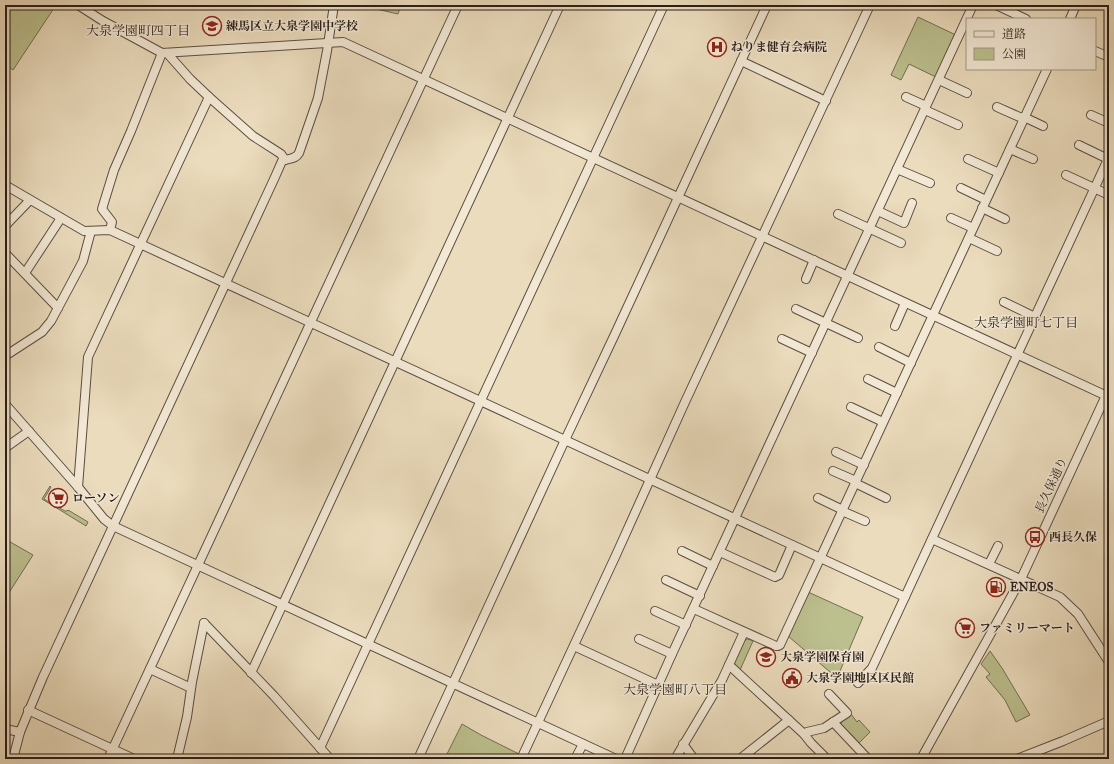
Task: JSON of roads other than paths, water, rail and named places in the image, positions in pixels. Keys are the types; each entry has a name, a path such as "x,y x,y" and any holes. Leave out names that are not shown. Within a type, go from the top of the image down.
{"street":[{"path":"78,5 103,21 165,53 209,97 253,136 281,154 285,160"},
{"path":"13,759 20,732 28,710 225,283 282,162 285,160 294,159 297,156 306,134 320,90 334,5"},
{"path":"108,759 458,5"},
{"path":"251,673 560,5"},
{"path":"320,748 664,5"},
{"path":"418,759 767,5"},
{"path":"521,759 682,408 870,5"},
{"path":"967,18 973,5"},
{"path":"996,5 1024,18"},
{"path":"1070,18 1076,5"},
{"path":"624,759 966,20"},
{"path":"165,53 343,42 905,303 1108,393"},
{"path":"1096,51 1109,57"},
{"path":"110,230 112,222 102,208 114,170 165,53"},
{"path":"741,61 826,101"},
{"path":"694,609 776,646 780,645 1047,70"},
{"path":"938,80 967,93"},
{"path":"209,97 88,357 75,478 78,487 104,518 113,526 616,759"},
{"path":"906,97 958,125"},
{"path":"997,107 1043,126"},
{"path":"1091,115 1109,123"},
{"path":"858,683 872,668 1095,188 1106,173 1109,158 1079,145"},
{"path":"1010,149 1033,159"},
{"path":"968,159 999,173"},
{"path":"897,169 930,183"},
{"path":"1066,175 1109,195"},
{"path":"5,185 84,231 110,230 905,597"},
{"path":"961,188 986,200"},
{"path":"5,226 30,200"},
{"path":"878,211 904,223 912,203"},
{"path":"982,208 1005,219"},
{"path":"838,214 901,243"},
{"path":"25,273 61,218"},
{"path":"951,218 973,228"},
{"path":"5,356 42,332 51,321 83,260 91,231"},
{"path":"969,238 997,251"},
{"path":"5,253 58,308"},
{"path":"806,280 814,260"},
{"path":"1004,302 1035,317"},
{"path":"895,326 905,303"},
{"path":"796,309 858,338"},
{"path":"782,339 812,353"},
{"path":"879,348 911,362"},
{"path":"868,379 897,393"},
{"name":"長久保通り","path":"921,759 1021,579 1108,393"},
{"path":"5,404 75,478"},
{"path":"851,407 883,422"},
{"path":"5,448 29,431"},
{"path":"836,452 864,465"},
{"path":"833,470 886,498"},
{"path":"818,498 865,521"},
{"path":"932,539 1060,597 1078,614 1109,662"},
{"path":"720,552 775,577 779,575 792,545"},
{"path":"989,564 998,546"},
{"path":"682,551 713,566"},
{"path":"666,580 700,596"},
{"path":"655,612 686,625"},
{"path":"178,759 204,623 330,759"},
{"path":"675,759 722,680 744,632"},
{"path":"638,639 672,654"},
{"path":"574,646 658,685"},
{"path":"729,665 804,734 810,743 827,759"},
{"path":"150,669 191,688"},
{"path":"804,734 824,728 846,714 847,712 829,694"},
{"path":"28,710 134,759"},
{"path":"740,759 789,720"},
{"path":"1017,759 1109,721"},
{"path":"834,722 863,757"},
{"path":"5,729 20,732"},
{"path":"575,759 583,744"},
{"path":"683,744 694,759"}],"place":[{"name":"練馬区立大泉学園中学校","path":"212,26"},
{"name":"ねりま健育会病院","path":"717,47"},
{"name":"ローソン","path":"58,498"},
{"name":"西長久保","path":"1035,537"},
{"name":"ENEOS","path":"996,587"},
{"name":"ファミリーマート","path":"965,628"},
{"name":"大泉学園保育園","path":"766,657"},
{"name":"大泉学園地区区民館","path":"792,678"}],"district":[{"name":"大泉学園町四丁目","path":"138,30"},
{"name":"大泉学園町七丁目","path":"1026,322"},
{"name":"大泉学園町八丁目","path":"675,689"}]}
